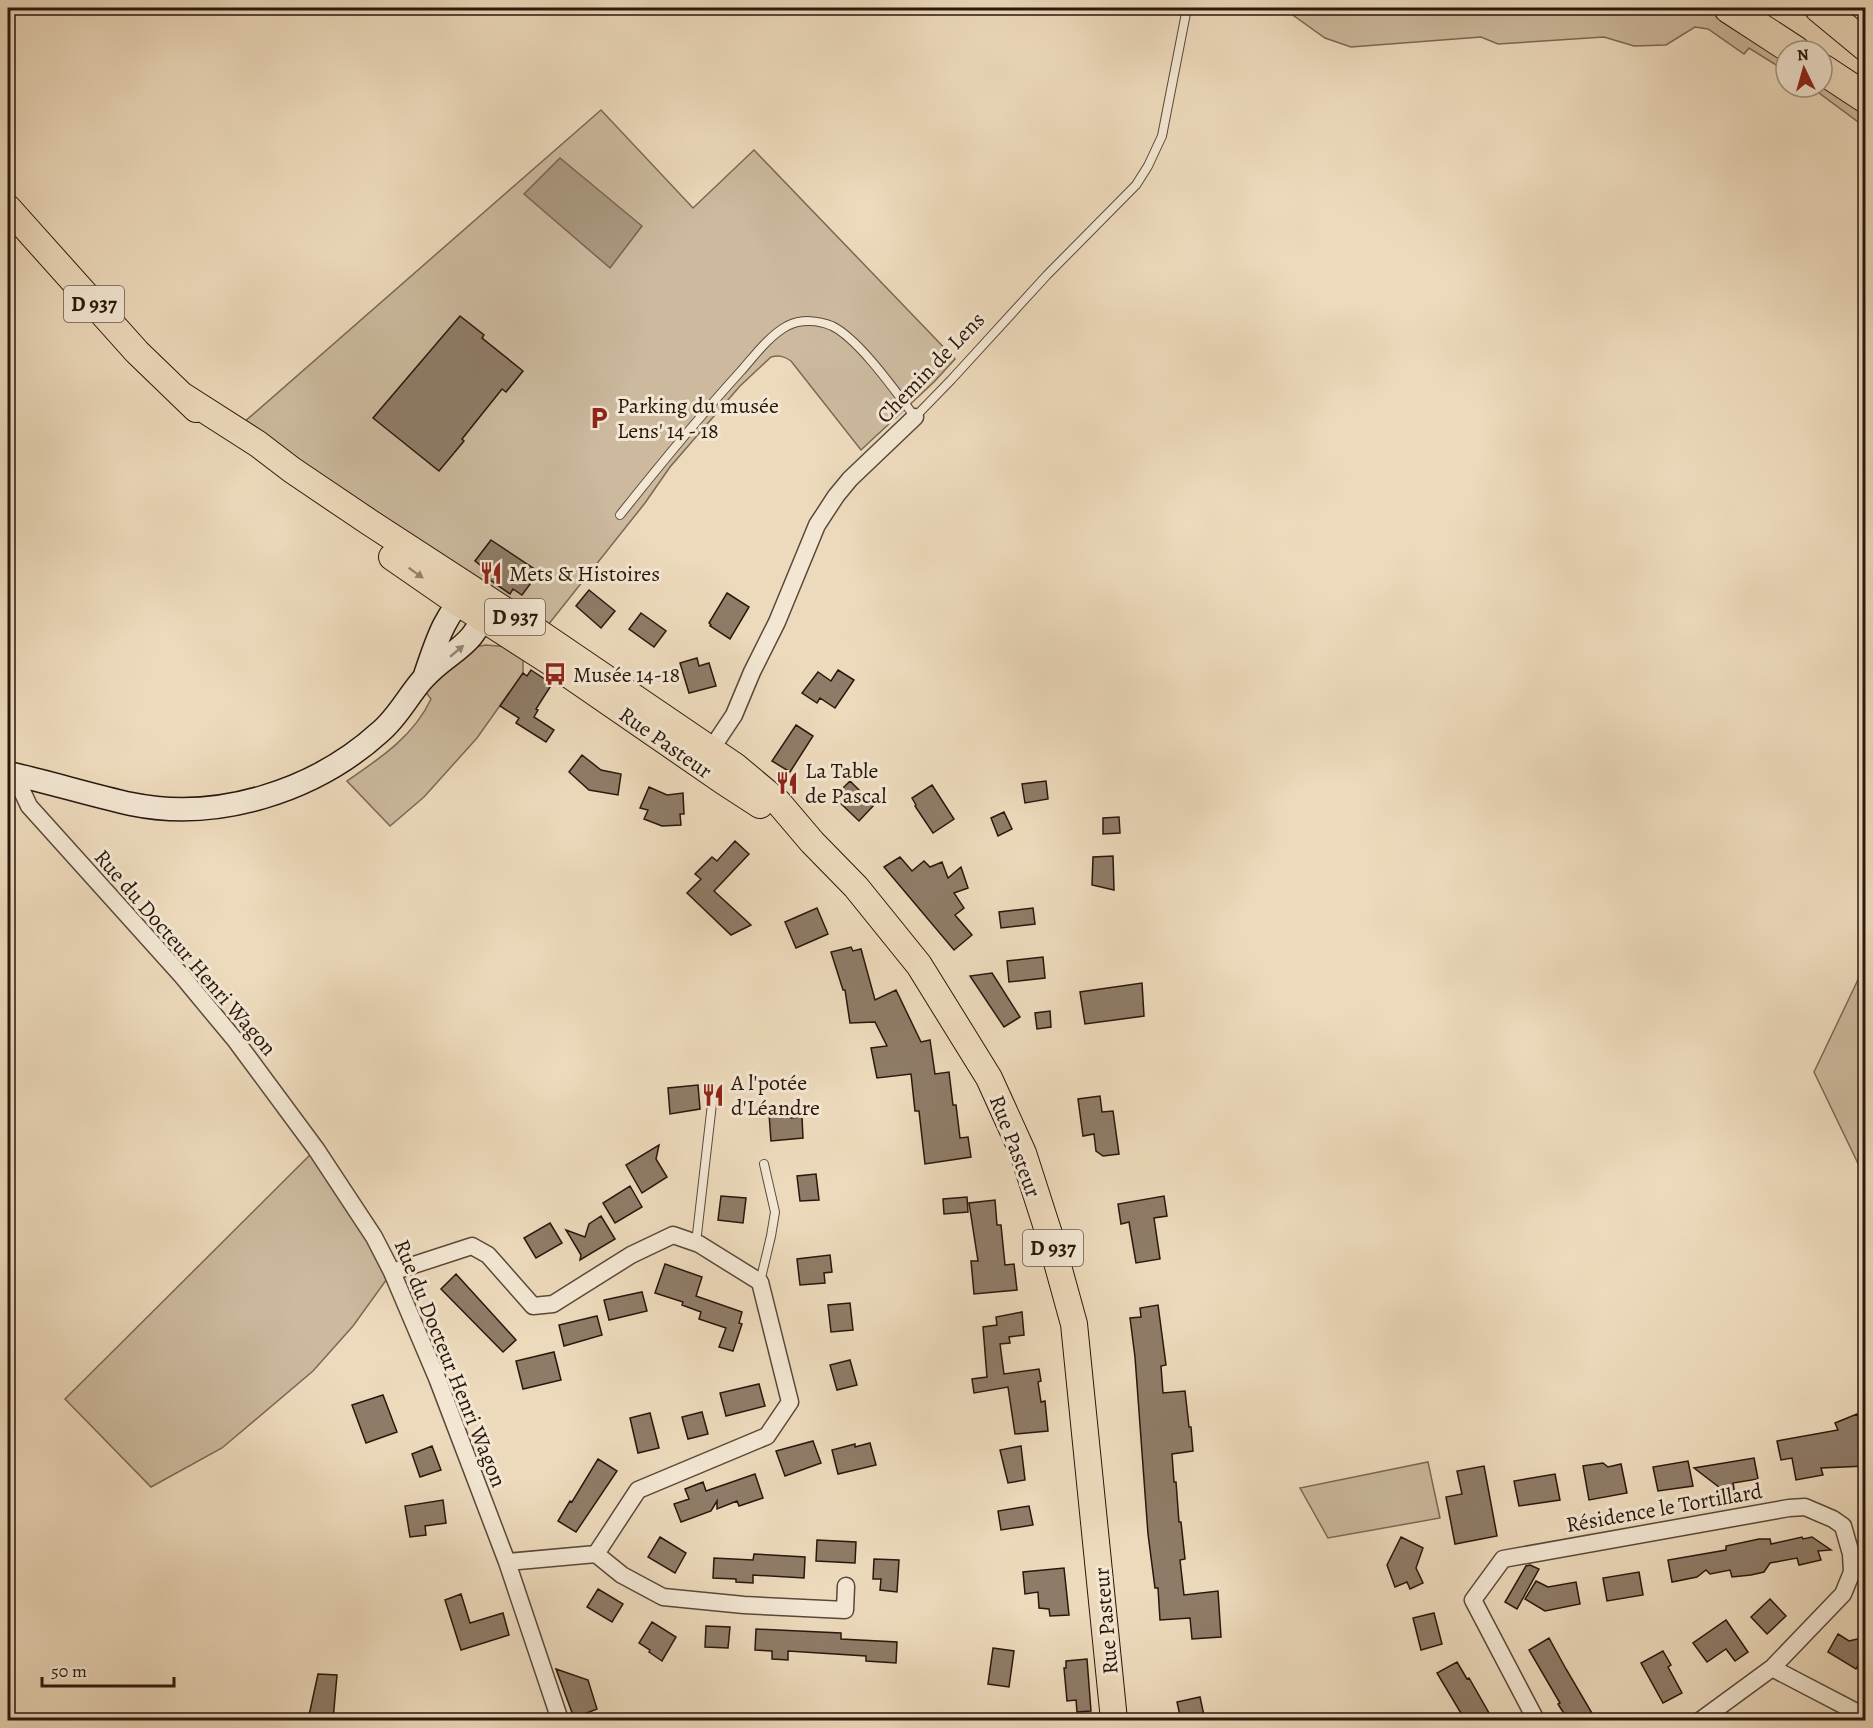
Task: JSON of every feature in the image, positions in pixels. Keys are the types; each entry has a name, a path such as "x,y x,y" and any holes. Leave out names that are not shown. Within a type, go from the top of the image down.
{"highway":[{"path":"1729,8 1777,39"},
{"path":"1820,8 1866,46"},
{"path":"1834,77 1866,98"}],"main road":[{"name":"Rue Pasteur","path":"8,208 136,352 244,455 287,475 707,757 778,802 812,842 856,887 919,965 989,1078 1023,1153 1050,1237 1074,1324 1114,1720"}],"street":[{"name":"Chemin de Lens","path":"707,757 734,715 822,516 850,479 915,417"},
{"path":"424,678 448,614 475,602"},
{"path":"8,773 132,804 165,808 188,809 250,801 294,786 335,766 380,733 399,713 424,678 468,641 475,602"},
{"name":"Rue du Docteur Henri Wagon","path":"8,783 22,791 29,806 182,976 236,1041 316,1149 374,1237 392,1272 437,1378 507,1562 560,1720"},
{"path":"392,1272 472,1246 488,1255 534,1306 553,1304 631,1255 673,1235 696,1243 760,1282 790,1402 767,1436 638,1490 596,1554"},
{"name":"Résidence le Tortillard","path":"1536,1720 1473,1600 1503,1558 1790,1508 1805,1508 1833,1519 1843,1526 1851,1554 1852,1572 1843,1594 1772,1668 1701,1720"},
{"path":"507,1562 596,1554 622,1575 663,1597 698,1602 845,1610 846,1586"},
{"path":"1772,1668 1866,1717"}],"lane":[{"name":"Chemin de Lens","path":"915,417 1047,275 1136,185 1162,136 1186,8"},
{"path":"620,514 710,404 774,335 792,324 805,321 815,322 832,326 839,331 864,354 915,417"},
{"path":"696,1243 713,1095"},
{"path":"760,1282 775,1212 764,1164"}],"shaded area":[{"path":"1283,8 1711,8 1774,49 1774,64 1749,48 1744,54 1708,29 1695,27 1666,45 1634,46 1604,37 1498,44 1481,37 1351,47 1325,38"},
{"path":"1834,89 1865,111 1865,127 1827,99 1834,99"},
{"path":"601,110 693,208 754,150 955,359 934,382 861,450 791,361 781,356 771,357 740,386 670,467 645,503 548,625 243,423"},
{"path":"560,158 642,226 610,268 524,194"},
{"path":"486,645 510,647 523,652 523,673 477,738 424,797 390,826 347,781 395,746 415,724 431,699 425,691 474,647"},
{"path":"1865,965 1865,1178 1814,1072"},
{"path":"316,1149 392,1272 353,1326 313,1371 222,1448 151,1487 65,1399"},
{"path":"1428,1462 1440,1518 1328,1538 1300,1488"}],"building":[{"path":"460,316 484,335 482,338 523,371 506,392 502,389 439,471 373,418"},
{"path":"491,540 539,572 522,595 513,589 510,594 483,575 486,570 475,561"},
{"path":"589,590 615,611 601,628 576,606"},
{"path":"727,593 749,607 730,639 709,623"},
{"path":"641,613 666,631 654,647 629,629"},
{"path":"697,658 699,666 709,663 716,686 689,693 680,663"},
{"path":"531,670 552,684 536,709 538,710 534,717 554,730 546,742 516,723 519,718 500,706 523,673 527,676"},
{"path":"838,670 854,680 835,708 820,698 817,703 802,693 818,672 831,681"},
{"path":"796,725 813,736 790,772 772,761"},
{"path":"582,755 601,770 621,774 618,795 589,790 569,772"},
{"path":"850,781 874,805 859,821 834,797"},
{"path":"1046,781 1048,799 1025,803 1022,784"},
{"path":"932,785 954,819 933,833 912,798"},
{"path":"649,787 667,795 683,793 684,814 680,814 681,825 662,826 644,819 648,810 640,808"},
{"path":"1004,812 1012,829 998,836 991,818"},
{"path":"1119,817 1120,833 1103,834 1103,818"},
{"path":"735,841 749,854 714,891 751,925 731,935 687,893 701,879 695,874 712,857 717,861"},
{"path":"1113,856 1114,890 1092,885 1093,857"},
{"path":"900,857 912,871 924,861 930,867 942,862 948,878 961,867 968,888 954,893 964,908 955,915 972,935 954,950 884,867"},
{"path":"817,908 828,934 796,948 785,922"},
{"path":"1033,908 1035,924 1001,928 999,912"},
{"path":"851,947 853,951 861,949 875,1000 896,990 921,1042 930,1040 935,1074 949,1072 960,1138 968,1137 971,1157 925,1164 919,1111 915,1111 911,1074 877,1078 871,1048 887,1046 875,1022 850,1023 845,990 843,990 831,952"},
{"path":"1043,957 1045,978 1009,982 1007,961"},
{"path":"992,973 1020,1017 1004,1027 970,976"},
{"path":"1142,983 1144,1016 1085,1024 1080,992"},
{"path":"1050,1011 1051,1027 1037,1029 1035,1013"},
{"path":"698,1085 700,1109 670,1114 668,1088"},
{"path":"1100,1096 1102,1112 1113,1111 1119,1154 1103,1156 1096,1151 1094,1134 1083,1136 1078,1099"},
{"path":"790,1112 791,1118 802,1117 803,1138 771,1141 769,1114"},
{"path":"659,1145 656,1159 667,1177 642,1193 626,1165"},
{"path":"816,1174 819,1200 800,1201 797,1176"},
{"path":"630,1186 642,1207 615,1223 603,1203"},
{"path":"721,1196 746,1198 743,1223 718,1220"},
{"path":"1164,1196 1167,1216 1154,1218 1160,1259 1136,1263 1129,1222 1121,1224 1118,1204"},
{"path":"967,1197 968,1212 944,1214 943,1199"},
{"path":"995,1200 997,1225 1001,1225 1005,1265 1014,1264 1017,1290 974,1294 971,1261 978,1261 969,1203"},
{"path":"601,1216 615,1239 580,1260 581,1255 566,1230 585,1237 589,1224"},
{"path":"550,1223 562,1243 536,1258 524,1238"},
{"path":"830,1255 832,1272 824,1273 825,1283 800,1285 797,1259"},
{"path":"665,1264 702,1277 696,1296 742,1312 739,1323 742,1324 733,1351 719,1347 726,1328 699,1319 701,1312 682,1305 683,1302 655,1293"},
{"path":"456,1274 516,1340 503,1352 441,1289"},
{"path":"642,1292 647,1311 609,1320 604,1300"},
{"path":"850,1303 853,1330 831,1332 828,1305"},
{"path":"1158,1305 1166,1365 1161,1366 1163,1393 1185,1391 1189,1427 1191,1427 1193,1451 1172,1454 1185,1559 1180,1560 1184,1595 1218,1591 1221,1637 1192,1639 1190,1618 1160,1620 1158,1588 1155,1588 1148,1534 1130,1318 1141,1317 1140,1308"},
{"path":"1022,1312 1024,1335 1009,1337 1010,1343 1000,1344 1004,1374 1039,1369 1041,1381 1038,1382 1041,1402 1045,1401 1048,1431 1015,1434 1008,1387 974,1393 972,1379 987,1377 983,1327 997,1325 996,1317"},
{"path":"597,1316 602,1335 564,1346 559,1325"},
{"path":"554,1352 561,1380 523,1389 516,1361"},
{"path":"850,1360 857,1385 837,1390 830,1365"},
{"path":"759,1384 765,1406 726,1416 720,1393"},
{"path":"383,1395 397,1432 366,1443 352,1405"},
{"path":"702,1412 708,1434 688,1439 682,1417"},
{"path":"650,1413 659,1448 638,1453 630,1418"},
{"path":"1857,1414 1866,1435 1866,1466 1821,1468 1823,1475 1796,1480 1792,1458 1781,1460 1777,1441 1838,1430 1835,1423"},
{"path":"813,1441 821,1463 785,1476 776,1451"},
{"path":"870,1443 876,1465 838,1474 832,1450"},
{"path":"432,1446 441,1470 420,1477 412,1454"},
{"path":"1021,1446 1025,1480 1008,1483 1000,1450"},
{"path":"1754,1458 1758,1479 1733,1483 1736,1500 1694,1468"},
{"path":"598,1459 617,1471 576,1532 558,1521"},
{"path":"1688,1461 1693,1486 1658,1491 1653,1467"},
{"path":"1603,1463 1608,1467 1621,1464 1627,1493 1589,1500 1583,1466"},
{"path":"1484,1466 1497,1536 1455,1544 1446,1497 1462,1494 1457,1471"},
{"path":"755,1474 763,1498 739,1506 737,1501 717,1509 717,1501 711,1511 681,1522 674,1504 689,1499 685,1489 703,1482 706,1491"},
{"path":"1555,1474 1560,1500 1519,1506 1514,1481"},
{"path":"443,1500 446,1523 425,1526 426,1535 410,1537 405,1506"},
{"path":"1029,1506 1033,1525 1001,1530 998,1511"},
{"path":"660,1537 686,1553 675,1573 648,1557"},
{"path":"1401,1537 1423,1548 1416,1568 1423,1583 1410,1589 1407,1582 1395,1587 1387,1565"},
{"path":"1802,1537 1803,1539 1812,1537 1831,1550 1818,1551 1821,1560 1799,1565 1797,1558 1770,1563 1764,1572 1751,1575 1732,1577 1730,1570 1710,1574 1706,1570 1697,1577 1672,1582 1668,1560 1726,1550 1726,1546 1759,1539 1770,1539 1771,1544"},
{"path":"817,1540 856,1542 855,1563 816,1561"},
{"path":"754,1554 805,1557 804,1578 753,1575 753,1583 736,1582 736,1579 713,1578 714,1558 753,1560"},
{"path":"874,1559 899,1560 897,1592 880,1590 881,1579 873,1579"},
{"path":"1530,1565 1539,1569 1517,1609 1505,1602 1526,1566"},
{"path":"1064,1568 1069,1615 1050,1616 1049,1609 1039,1608 1038,1592 1025,1594 1023,1572"},
{"path":"1639,1572 1643,1595 1607,1601 1603,1578"},
{"path":"1536,1581 1548,1587 1576,1582 1580,1604 1545,1611 1525,1599"},
{"path":"598,1589 623,1604 612,1622 587,1607"},
{"path":"461,1594 470,1623 503,1613 509,1635 461,1650 445,1600"},
{"path":"1770,1599 1786,1616 1767,1634 1751,1617"},
{"path":"1434,1613 1442,1644 1421,1650 1413,1618"},
{"path":"1726,1620 1748,1652 1735,1661 1726,1649 1707,1662 1693,1643"},
{"path":"652,1622 676,1637 662,1661 639,1643"},
{"path":"706,1626 730,1627 728,1648 705,1647"},
{"path":"756,1629 841,1633 841,1639 897,1642 896,1663 866,1661 866,1656 788,1651 788,1660 772,1659 772,1651 755,1650"},
{"path":"1838,1634 1849,1641 1866,1637 1866,1653 1856,1669 1828,1652"},
{"path":"1549,1638 1596,1720 1568,1720 1558,1704 1560,1703 1529,1650"},
{"path":"993,1648 1014,1651 1009,1687 988,1684"},
{"path":"1663,1651 1671,1665 1668,1667 1682,1693 1663,1703 1641,1663"},
{"path":"1087,1659 1091,1711 1077,1712 1076,1700 1067,1701 1064,1668 1066,1668 1066,1661"},
{"path":"1457,1662 1493,1720 1465,1720 1437,1673"},
{"path":"556,1669 588,1680 597,1709 574,1718"},
{"path":"318,1674 337,1675 333,1720 308,1720"},
{"path":"1200,1697 1205,1720 1181,1720 1177,1702"}],"place":[{"name":"Parking du musée Lens' 14 - 18","path":"599,418"},
{"name":"Mets & Histoires","path":"491,573"},
{"name":"Musée 14-18","path":"555,674"},
{"name":"La Table de Pascal","path":"787,783"},
{"name":"A l'potée d'Léandre","path":"713,1095"}]}
